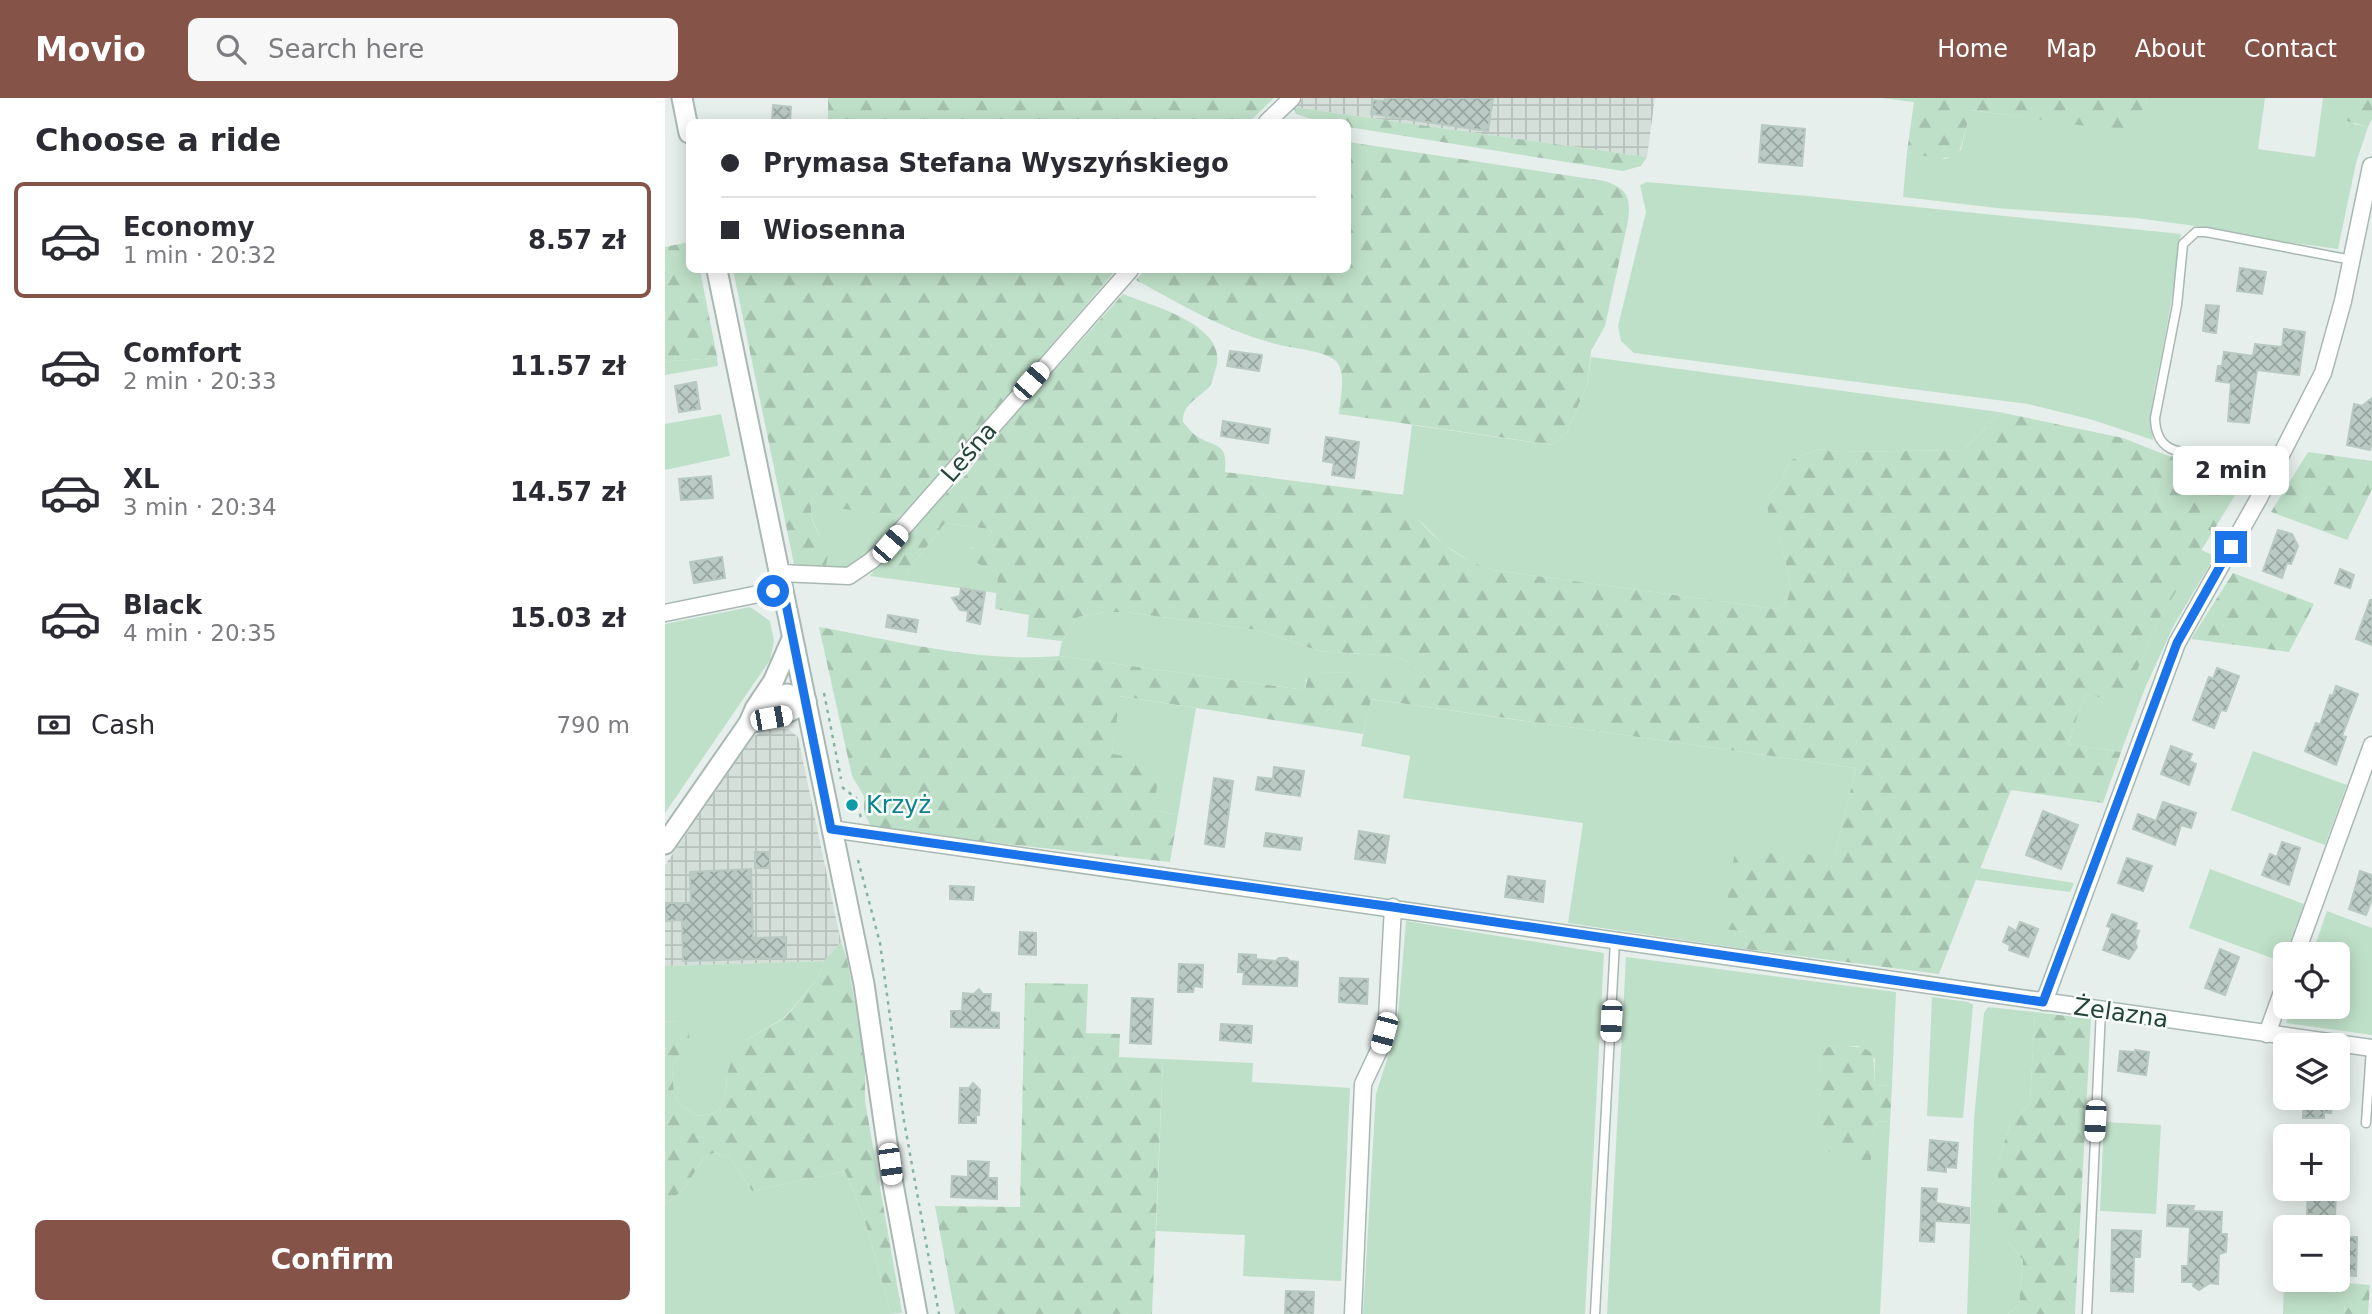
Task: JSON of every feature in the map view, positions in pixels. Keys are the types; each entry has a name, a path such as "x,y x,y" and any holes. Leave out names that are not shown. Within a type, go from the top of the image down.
{"street":[{"path":"683,98 687,119"},
{"path":"1270,119 1292,98"},
{"path":"2043,1002 2177,643 2268,481 2323,373 2352,260 2371,166"},
{"path":"718,273 864,984 893,1184 917,1314"},
{"name":"Leśna","path":"665,613 815,573 849,576 871,561 890,544 1127,273"},
{"path":"665,844 749,723 773,682 792,639"},
{"path":"761,700 787,694 806,701"},
{"path":"749,723 785,715 795,711 806,701"},
{"path":"2300,942 2372,745"},
{"name":"Żelazna","path":"831,829 2372,1048"},
{"path":"1353,1314 1363,1084 1380,1048 1385,1026 1393,907"},
{"path":"2267,1034 2273,1017"}],"lane":[{"path":"2268,481 2229,458 2181,453 2168,448 2156,432 2155,418 2177,305 2183,244 2196,232 2206,232 2352,260"},
{"path":"1595,1314 1615,941"},
{"path":"2087,1314 2101,1010"},
{"path":"2366,1124 2372,1048"}],"path":[{"path":"841,786 856,798 863,820"},
{"path":"880,943 904,1121 939,1314"}],"shaded area":[{"path":"1303,98 1655,98 1647,157 1293,107"},
{"path":"767,729 788,729 798,737 841,942 824,961 665,966 665,865 754,736"}],"green space":[{"path":"828,98 1274,98 1252,119 828,119"},
{"path":"1882,98 2147,98 2143,134 1971,110 1960,150 1955,155 1943,158 1907,152 1914,102"},
{"path":"2147,98 2265,98 2258,149 2315,157 2323,98 2346,98 2354,124 2368,127 2356,163 2338,249 2136,218 1997,208 1903,197 1907,152 1946,159 1961,150 1970,110 2142,133"},
{"path":"2346,98 2372,98 2372,119 2368,127 2347,121"},
{"path":"1293,107 1647,157 1641,166 1623,171 1351,127 1351,119 1312,119 1296,114"},
{"path":"1351,142 1604,181 1623,191 1629,206 1605,326 1591,351 1588,382 1567,432 1553,445 1339,414 1342,386 1341,372 1336,361 1318,353 1245,334 1171,300 1136,280 1142,273 1351,273"},
{"path":"1647,182 2181,234 2173,294 2153,396 2153,440 2093,420 2028,404 1634,353 1621,341 1618,326 1646,212 1640,185"},
{"path":"686,243 686,273 701,273 717,357 665,362 665,247"},
{"path":"734,273 1113,273 922,496 901,516 811,505 813,522 827,549 825,569 794,564"},
{"path":"1123,294 1185,319 1211,340 1217,353 1211,384 1186,410 1183,422 1195,435 1222,450 1225,472 1403,495 1419,520 1441,542 1466,559 1493,570 1777,609 1786,604 1791,587 1779,534 1769,519 1767,504 1791,460 1819,449 1840,452 1963,450 1999,412 2123,438 2166,455 2230,470 2242,484 2158,621 2124,701 2085,695 2068,744 2121,752 2103,803 2011,790 1939,974 1745,949 1747,932 1723,929 1736,844 1834,858 1856,768 1371,699 1363,734 1120,696 1112,754 1160,762 1154,810 1178,815 1170,862 872,829 864,812 864,796 852,776 819,627 969,654 1059,656 1305,690 1308,676 1314,672 1409,673 1411,670 1407,661 1393,656 1319,651 1257,630 1125,612 1078,617 1062,641 1027,637 1029,615 995,609 998,573 968,559 967,553 992,532 989,529 945,523 907,572 896,571 881,561 919,519 966,475 992,440"},
{"path":"717,357 718,366 665,375 665,362"},
{"path":"1591,357 1999,412 1963,450 1840,452 1819,449 1791,460 1781,481 1770,495 1769,519 1779,533 1791,587 1786,604 1777,609 1493,570 1476,565 1443,544 1410,511 1403,495 1412,425 1553,445 1567,432 1588,382"},
{"path":"721,414 730,456 665,470 665,424"},
{"path":"2308,452 2372,461 2372,489 2347,540 2271,512"},
{"path":"811,504 901,516 868,555 847,572 825,569 826,549 812,519"},
{"path":"945,523 989,529 992,532 980,544 971,548 969,559 998,573 997,593 870,576 881,561 907,572"},
{"path":"2201,550 2215,556 2174,625 2145,688 2121,752 2068,744 2085,695 2124,700 2158,621"},
{"path":"2233,573 2314,604 2289,652 2191,639"},
{"path":"750,607 770,621 774,641 770,660 665,813 665,624"},
{"path":"1125,612 1257,630 1319,651 1393,656 1407,661 1411,670 1408,674 1314,672 1306,680 1305,690 1059,656 1062,641 1078,617"},
{"path":"1119,696 1196,708 1178,815 1154,810 1112,754"},
{"path":"1370,699 1856,768 1834,858 1724,929 1747,932 1745,949 1568,923 1583,823 1403,798 1410,756 1361,746"},
{"path":"2253,751 2347,785 2325,845 2231,810"},
{"path":"1980,868 2074,883 2070,892 1976,880"},
{"path":"2210,869 2304,904 2290,942 2273,942 2273,958 2189,928"},
{"path":"2327,911 2372,928 2372,1035 2286,1023 2288,1019 2350,1019 2350,942 2316,942"},
{"path":"1406,921 1604,953 1585,1314 1363,1314 1376,1094 1397,1028"},
{"path":"841,942 847,959 865,1058 865,1101 902,1313 891,1314 864,1218 845,1171 752,1191 730,1157 713,1153 704,1157 685,1188 665,1205 665,1022 677,1021 689,1031 690,1046 677,1057 672,1066 674,1093 679,1104 698,1116 714,1114 721,1107 734,1053 746,1040 785,1018 819,977 824,961"},
{"path":"1626,957 1896,992 1892,1086 1874,1085 1875,1059 1858,1046 1828,1047 1821,1056 1818,1119 1871,1135 1878,1122 1890,1121 1880,1314 1607,1314"},
{"path":"824,961 819,977 784,1018 746,1040 727,1074 721,1107 714,1114 698,1116 679,1104 674,1093 672,1066 689,1046 677,1021 665,1022 665,966"},
{"path":"1025,983 1088,984 1086,1033 1120,1034 1119,1057 1163,1059 1152,1314 955,1314 935,1206 1020,1207"},
{"path":"1932,997 1973,1005 1963,1118 1927,1116"},
{"path":"1988,1007 2035,1012 2030,1103 2010,1125 1998,1162 2008,1242 2023,1260 2019,1305 2008,1314 1967,1314 1974,1119 1984,1013"},
{"path":"2035,1012 2091,1019 2075,1314 2008,1314 2019,1305 2023,1260 2008,1242 1998,1215 1998,1162 2010,1125 2030,1103"},
{"path":"1828,1047 1868,1050 1873,1059 1874,1085 1892,1086 1890,1121 1878,1122 1871,1135 1871,1160 1837,1157 1826,1147 1821,1136 1818,1094 1821,1055"},
{"path":"1163,1059 1253,1063 1252,1082 1350,1088 1341,1281 1243,1276 1245,1235 1156,1231"},
{"path":"2104,1122 2161,1125 2156,1214 2100,1211"},
{"path":"713,1153 730,1157 752,1191 845,1171 864,1218 891,1314 665,1314 665,1205 685,1188 704,1157"},
{"path":"2350,1283 2370,1285 2368,1314 2344,1314 2346,1292 2350,1292"},
{"path":"2284,1292 2346,1292 2344,1314 2283,1314"}],"building":[{"path":"1385,98 1493,98 1488,131 1371,114 1373,100 1385,101"},
{"path":"773,105 791,107 790,119 772,119"},
{"path":"1762,125 1805,129 1802,166 1759,162"},
{"path":"2240,268 2266,272 2262,294 2237,291"},
{"path":"2206,305 2219,306 2216,333 2203,331"},
{"path":"2284,329 2305,332 2299,375 2257,370 2249,423 2228,421 2231,383 2216,381 2224,352 2253,356 2255,344 2282,347"},
{"path":"1230,351 1262,355 1259,371 1227,366"},
{"path":"696,382 700,409 679,412 675,386"},
{"path":"2372,398 2370,450 2347,445 2354,404 2362,406"},
{"path":"1223,421 1270,429 1268,443 1221,436"},
{"path":"1326,437 1359,442 1354,478 1332,475 1334,463 1323,461"},
{"path":"711,476 713,498 681,500 679,479"},
{"path":"2278,530 2292,534 2298,546 2291,564 2287,563 2282,578 2263,571"},
{"path":"722,557 725,578 694,583 690,562"},
{"path":"2340,569 2354,575 2350,588 2335,583"},
{"path":"961,588 985,592 980,624 967,621 968,611 960,610 952,598 960,596"},
{"path":"2372,600 2372,645 2356,639"},
{"path":"888,615 918,620 916,632 886,627"},
{"path":"2217,668 2239,676 2226,711 2221,710 2214,728 2193,720 2209,677 2213,679"},
{"path":"2336,686 2358,694 2342,736 2346,737 2336,765 2305,751 2316,723 2320,725 2330,695 2333,696"},
{"path":"2171,746 2192,754 2189,761 2196,764 2189,785 2161,774"},
{"path":"1274,767 1304,771 1300,796 1256,790 1258,777 1273,779"},
{"path":"1214,778 1233,781 1224,847 1205,844"},
{"path":"2163,802 2196,813 2191,828 2181,825 2175,845 2133,829 2138,814 2156,821"},
{"path":"2043,811 2078,825 2061,869 2026,855"},
{"path":"1359,831 1389,836 1385,863 1355,859"},
{"path":"1266,833 1302,838 1300,850 1264,846"},
{"path":"2282,842 2300,848 2289,885 2262,875 2270,854 2277,857"},
{"path":"755,852 770,852 770,868 755,868"},
{"path":"2127,858 2152,866 2143,891 2118,883"},
{"path":"751,869 753,938 786,937 786,958 683,961 682,920 665,921 665,903 691,903 690,872"},
{"path":"2360,871 2372,875 2372,899 2366,915 2349,909"},
{"path":"1508,876 1545,881 1543,902 1505,897"},
{"path":"950,886 974,887 973,900 950,899"},
{"path":"2112,914 2137,923 2137,947 2129,959 2103,950 2111,928 2107,926"},
{"path":"2020,922 2038,929 2028,957 2009,950 2010,945 2003,942 2009,927 2016,931"},
{"path":"1020,932 1036,933 1036,955 1019,954"},
{"path":"2220,949 2239,957 2225,995 2205,988"},
{"path":"1239,954 1256,955 1256,959 1276,961 1279,958 1287,958 1298,962 1297,986 1243,984 1244,972 1238,972"},
{"path":"1179,964 1203,965 1202,987 1194,986 1193,992 1178,992"},
{"path":"1340,978 1368,979 1367,1004 1339,1002"},
{"path":"979,989 983,994 991,994 990,1012 999,1013 999,1028 951,1027 951,1011 962,1011 963,993 974,994"},
{"path":"1132,998 1153,999 1151,1044 1130,1043"},
{"path":"1221,1024 1252,1026 1251,1043 1220,1040"},
{"path":"2120,1051 2149,1052 2146,1075 2118,1071"},
{"path":"973,1083 980,1090 979,1115 976,1115 976,1123 959,1123 960,1088 969,1088"},
{"path":"2303,1110 2331,1110 2331,1113 2324,1112 2324,1118 2303,1118"},
{"path":"1930,1140 1958,1143 1956,1168 1946,1167 1946,1172 1928,1170"},
{"path":"968,1161 989,1162 988,1178 997,1178 997,1199 951,1197 952,1176 968,1177"},
{"path":"1922,1188 1937,1189 1936,1203 1969,1208 1969,1223 1935,1221 1934,1242 1920,1241"},
{"path":"2308,1201 2336,1201 2335,1215 2307,1214"},
{"path":"2168,1205 2194,1206 2193,1211 2222,1212 2221,1234 2227,1234 2226,1252 2219,1254 2218,1284 2210,1283 2199,1290 2193,1286 2194,1282 2182,1282 2182,1266 2188,1266 2190,1227 2167,1226"},
{"path":"2112,1230 2141,1231 2140,1257 2134,1257 2133,1292 2111,1291"},
{"path":"2350,1237 2357,1237 2356,1276 2350,1276"},
{"path":"1286,1291 1314,1292 1313,1314 1285,1314"}],"place":[{"name":"Krzyż","path":"852,805"}],"route":[{"path":"773,591 783,589 831,829 1393,907 2043,1002 2177,643 2231,547"}]}
